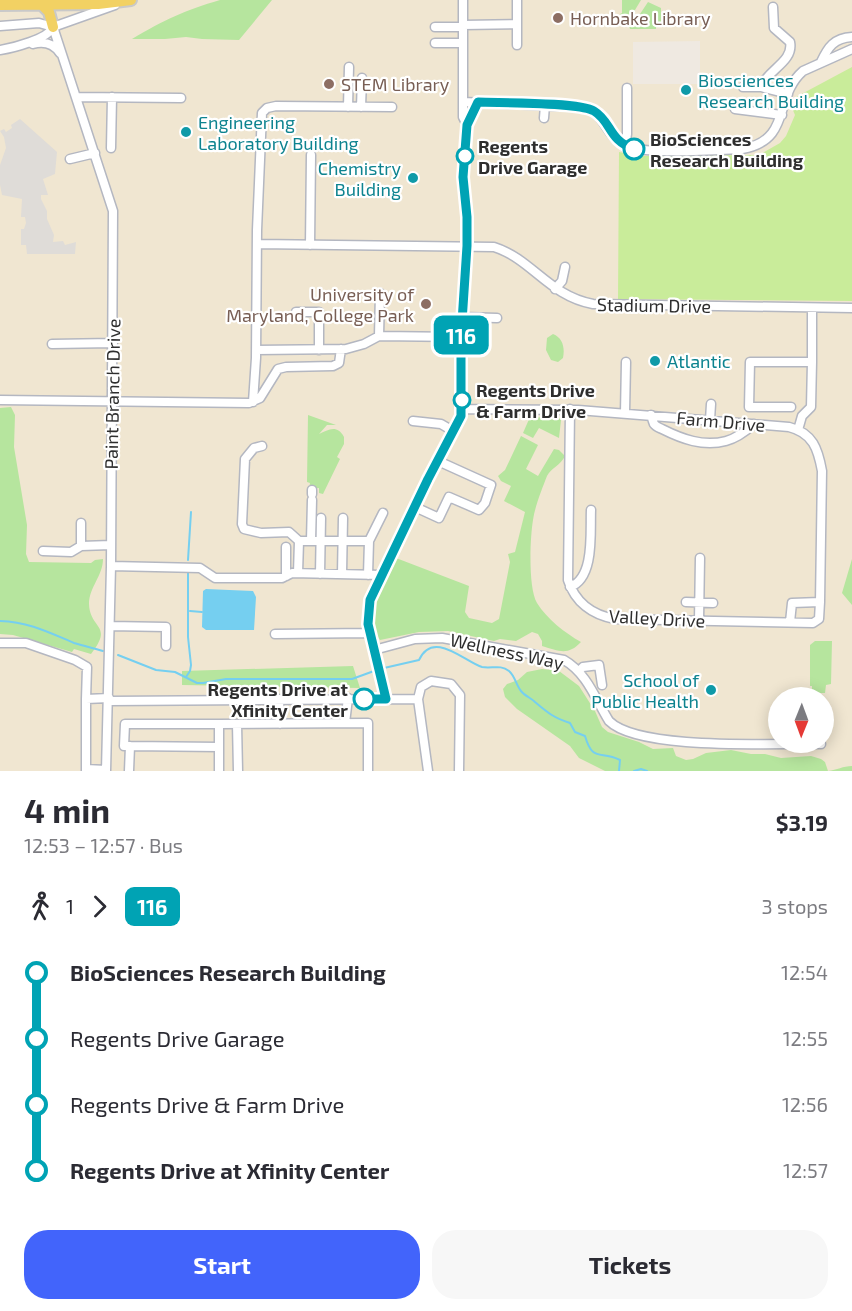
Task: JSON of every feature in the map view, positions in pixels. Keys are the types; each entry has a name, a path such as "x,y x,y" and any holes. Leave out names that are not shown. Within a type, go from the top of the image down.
{"main road":[{"path":"0,5 98,4 132,0"},
{"path":"42,5 49,12 53,27"}],"street":[{"path":"0,26 39,23 53,27 132,0"},
{"path":"463,0 463,117 467,125"},
{"path":"517,0 517,45"},
{"path":"761,87 791,51 790,42 774,28 773,7"},
{"path":"435,27 517,24"},
{"path":"20,46 48,34 53,27"},
{"name":"Paint Branch Drive","path":"53,27 114,211 111,566 106,770"},
{"path":"821,62 826,49 833,42 852,37"},
{"path":"0,50 47,43 53,45 62,54"},
{"path":"435,43 463,43"},
{"path":"463,102 583,107 595,112 613,136 625,146 642,150 752,147 764,141 774,132 797,77 821,62 852,49"},
{"path":"348,107 349,67"},
{"path":"361,107 362,78"},
{"path":"743,87 761,87 788,94"},
{"path":"625,146 627,88"},
{"path":"76,97 181,98"},
{"path":"111,148 112,97"},
{"path":"386,699 370,633 369,606 382,575 461,416 461,337 467,246 463,177 467,125 478,102"},
{"path":"544,118 545,105"},
{"path":"253,402 262,113 267,108 276,106 392,107"},
{"path":"735,109 782,115"},
{"path":"70,159 95,153"},
{"path":"310,244 312,155"},
{"name":"Stadium Drive","path":"257,244 487,246 507,252 555,290 593,304 852,308"},
{"path":"555,290 562,281 565,267"},
{"path":"378,336 380,293"},
{"path":"790,622 792,603 820,602 822,471 819,453 814,442 798,430 802,416 811,407 812,308"},
{"path":"296,312 319,312 319,350"},
{"path":"462,317 497,318"},
{"path":"256,350 341,349 364,344 378,336 461,337"},
{"path":"52,344 113,343"},
{"path":"0,400 112,403 253,402 262,395 278,369 333,366 339,363 341,349"},
{"path":"625,413 626,362"},
{"path":"791,407 749,407 750,362 812,362"},
{"path":"710,420 711,404"},
{"name":"Farm Drive","path":"462,408 625,413 789,427 798,430"},
{"path":"570,410 567,570 570,587 576,585 583,576 590,558 591,510"},
{"path":"651,416 654,424 675,437 697,442 714,443 729,440 743,434 754,424"},
{"path":"413,421 441,424 453,431"},
{"path":"262,446 254,448 245,459 242,524 244,529 261,533 289,532 299,541 369,541"},
{"path":"415,507 439,518 450,496 479,510 485,503 491,485 438,461"},
{"path":"311,541 312,495"},
{"path":"368,575 369,541 383,513"},
{"path":"320,574 321,518"},
{"path":"342,574 344,518"},
{"path":"81,523 81,546"},
{"path":"298,573 299,541"},
{"path":"43,552 71,552 81,546 111,545"},
{"path":"283,578 286,547"},
{"path":"699,620 700,558"},
{"path":"111,566 200,568 214,578 283,578 292,573 382,575"},
{"name":"Valley Drive","path":"570,587 583,605 606,617 813,623 818,621 820,602"},
{"path":"686,602 713,603"},
{"path":"110,626 166,627 166,646"},
{"path":"275,633 370,633"},
{"name":"Wellness Way","path":"374,650 415,639 442,638 554,657 572,665 579,671 609,721 624,732 645,738 676,741 768,743"},
{"path":"0,643 26,643 75,660 87,667 86,770 106,770"},
{"path":"579,671 583,666 599,665 602,685"},
{"path":"428,771 418,699 422,687 431,681 451,684 460,695 459,771"},
{"path":"345,723 348,698"},
{"path":"87,699 418,699"},
{"path":"279,699 280,724"},
{"path":"129,771 124,724 368,723 368,771"},
{"path":"219,724 219,771"},
{"path":"237,724 238,771"},
{"path":"107,746 219,747"}],"shaded area":[{"name":"University of Maryland, College Park","path":"0,0 852,0 852,771 0,771","holes":["700,41 700,84 633,84 633,42"]},
{"path":"20,119 57,152 55,174 43,179 48,195 41,195 41,199 54,235 53,242 63,241 65,245 76,242 75,254 27,254 26,245 21,245 21,229 24,229 26,223 25,217 21,217 22,199 2,195 0,185 0,165 6,148 0,131 4,129 6,132"}],"green space":[{"path":"220,0 272,0 239,40 186,37 132,39 175,16"},
{"path":"622,0 641,0 625,22 620,22"},
{"path":"648,2 661,8 661,23 656,24 656,29 630,29 629,26"},
{"path":"852,67 852,301 618,299 619,152 639,156 759,155 780,143 786,136 795,115 792,108 796,97"},
{"path":"553,334 559,338 563,347 563,358 558,362 551,360 546,350 547,338"},
{"path":"11,407 15,415 14,447 27,525 26,554 29,562 91,563 103,559 89,604 93,619 101,632 98,644 91,654 74,649 72,652 13,635 0,634 0,408"},
{"path":"308,415 336,425 327,425 319,434 335,429 344,437 344,444 337,457 340,459 323,494 319,493 319,488 309,489 310,483 307,482"},
{"path":"530,417 559,418 561,420 559,438 539,428 533,438 523,433"},
{"path":"521,436 538,445 526,469 538,476 554,449 559,450 565,456 547,476 535,509 531,538 531,575 534,596 541,609 557,625 581,642 572,649 563,651 542,646 538,634 532,632 516,641 500,639 494,641 448,631 419,632 380,640 373,620 374,609 381,587 396,558 469,586 465,612 469,618 492,623 499,619 510,562 508,554 515,552 525,512 504,501 511,486 501,481 498,476 505,470"},
{"path":"852,559 852,605 842,593"},
{"path":"815,641 832,641 831,684 826,687 810,686 810,645"},
{"path":"353,666 360,688 182,685 182,671"},
{"path":"542,669 559,671 579,686 602,727 608,732 653,749 673,748 676,756 686,760 706,753 731,750 781,758 811,756 825,762 828,771 605,771 579,758 570,746 517,709 505,697 503,689 507,684 518,680 527,672"},
{"path":"852,766 852,771 828,771 846,767"}],"water":[{"path":"206,589 253,591 256,597 254,630 206,630 202,627 203,591"}],"waterway":[{"path":"188,560 191,512"},
{"path":"186,677 191,665 188,637 188,573"},
{"path":"190,611 202,612"},
{"path":"0,621 47,631 74,643 103,651"},
{"path":"384,668 419,660 425,651 432,647 441,647 482,667 506,669 524,694 551,715 570,723 575,732 585,736 594,753 620,760 619,771"},
{"path":"118,655 156,670 175,672 197,683 226,679 352,679 374,671"},
{"path":"634,771 641,769 647,771"}],"bus line":[{"name":"116","path":"364,699 386,699 368,624 370,600 461,416 461,337 467,246 463,177 467,125 473,111 478,102 583,107 600,116 617,141 634,149"}],"place":[{"name":"Hornbake Library","path":"558,18"},
{"name":"STEM Library","path":"329,84"},
{"name":"Biosciences Research Building","path":"686,90"},
{"name":"Engineering Laboratory Building","path":"186,132"},
{"name":"BioSciences Research Building","path":"634,149"},
{"name":"Regents Drive Garage","path":"465,156"},
{"name":"Chemistry Building","path":"413,178"},
{"name":"University of Maryland, College Park","path":"426,304"},
{"name":"Atlantic","path":"655,361"},
{"name":"Regents Drive & Farm Drive","path":"462,400"},
{"name":"School of Public Health","path":"711,690"},
{"name":"Regents Drive at Xfinity Center","path":"364,699"}]}
